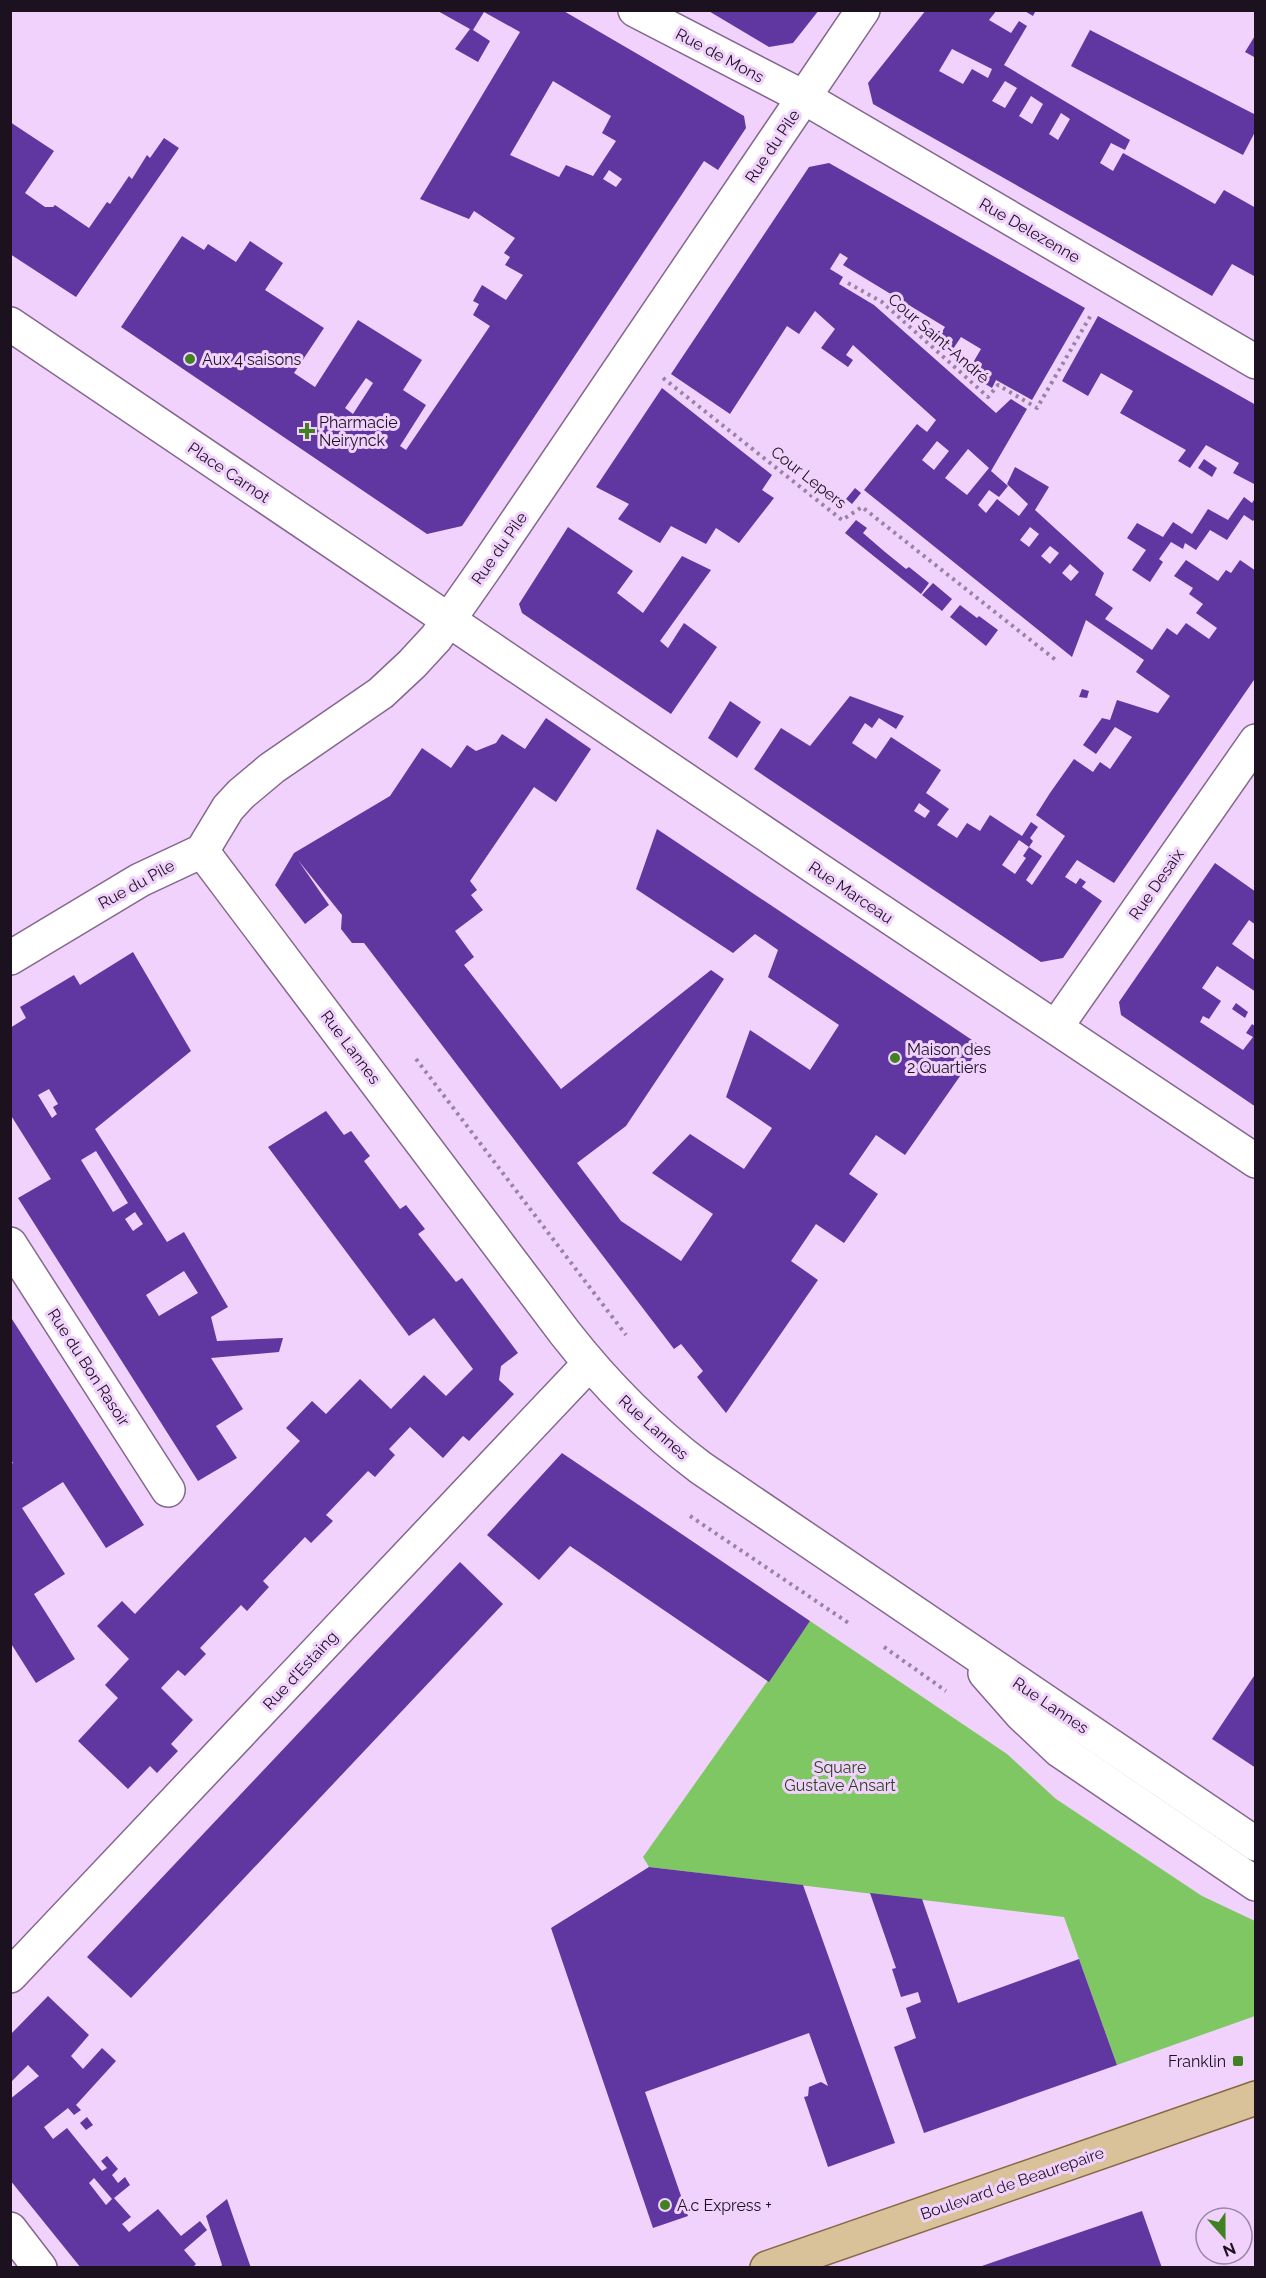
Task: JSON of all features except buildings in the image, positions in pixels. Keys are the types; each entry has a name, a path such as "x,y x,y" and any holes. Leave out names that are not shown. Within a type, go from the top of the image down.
{"main road":[{"name":"Boulevard de Beaurepaire","path":"767,2268 1256,2098"}],"street":[{"name":"Rue de Mons","path":"635,10 805,98"},
{"name":"Rue du Pile","path":"10,958 140,880 202,851 228,808 241,794 272,768 381,693 423,653 448,621 632,353 863,10"},
{"name":"Rue Delezenne","path":"805,98 1256,362"},
{"name":"Place Carnot","path":"10,324 448,621"},
{"name":"Rue Marceau","path":"448,621 1256,1161"},
{"name":"Rue Desaix","path":"1056,1027 1256,741"},
{"name":"Rue Lannes","path":"202,851 589,1364 649,1425 693,1462 1256,1844"},
{"name":"Rue du Bon Rasoir","path":"10,1244 168,1490"},
{"name":"Rue d'Estaing","path":"10,1976 589,1364"},
{"path":"969,1649 996,1688 1059,1750 1256,1884"},
{"path":"10,2229 40,2268"}],"path":[{"name":"Cour Saint-André","path":"848,283 882,302 988,397 998,385 1037,408 1113,278"},
{"name":"Cour Lepers","path":"632,353 842,520 862,507 1057,661"},
{"path":"414,1057 628,1338"}],"green space":[{"name":"Square Gustave Ansart","path":"810,1621 1007,1754 1056,1799 1202,1896 1255,1921 1255,2016 1117,2065 1064,1917 649,1867 643,1857"}],"place":[{"name":"Aux 4 saisons","path":"190,359"},
{"name":"Pharmacie Neirynck","path":"307,431"},
{"name":"Maison des 2 Quartiers","path":"895,1058"},
{"name":"Franklin","path":"1238,2061"},
{"name":"A.c Express +","path":"665,2205"}]}
